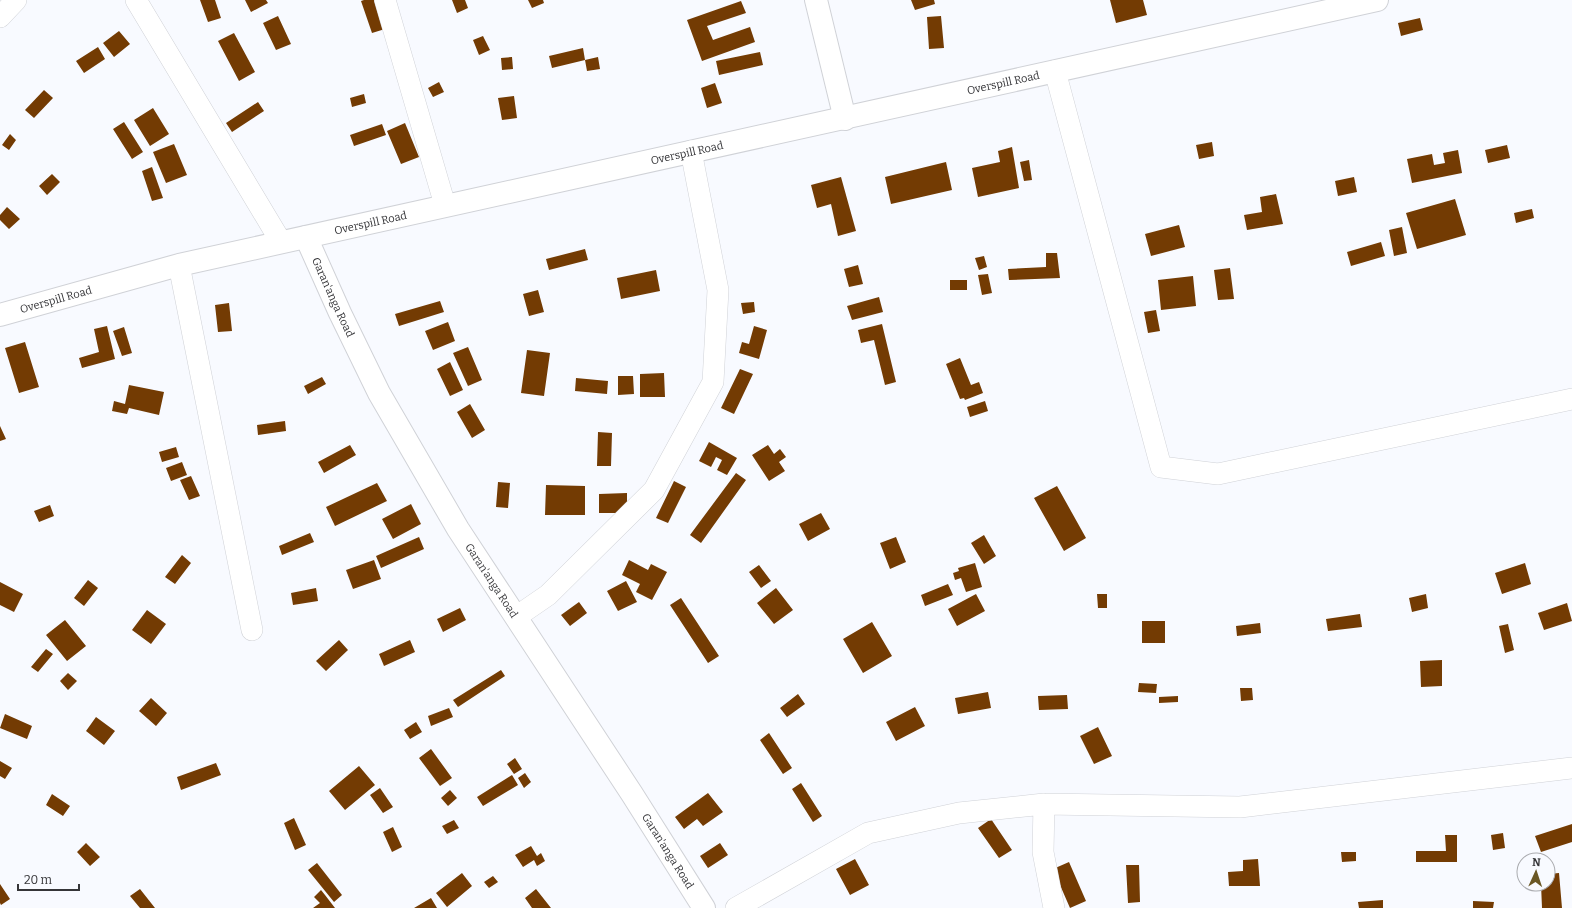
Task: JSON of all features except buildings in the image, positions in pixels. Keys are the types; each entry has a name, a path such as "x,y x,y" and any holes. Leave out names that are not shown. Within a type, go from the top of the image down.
{"street":[{"path":"0,18 16,0"},
{"path":"136,0 281,242"},
{"path":"385,0 445,205"},
{"path":"816,0 844,119"},
{"name":"Overspill Road","path":"0,315 179,265 1377,0"},
{"path":"1055,70 1161,467 1218,474 1572,399"},
{"path":"516,617 548,595 654,490 712,382 718,290 691,151"},
{"name":"Garan'anga Road","path":"306,237 340,313 380,393 458,529 632,794 704,908"},
{"path":"179,265 252,630"},
{"path":"736,908 868,833 959,813 1044,804 1240,807 1572,768"},
{"path":"1044,804 1042,852 1054,908"}]}
